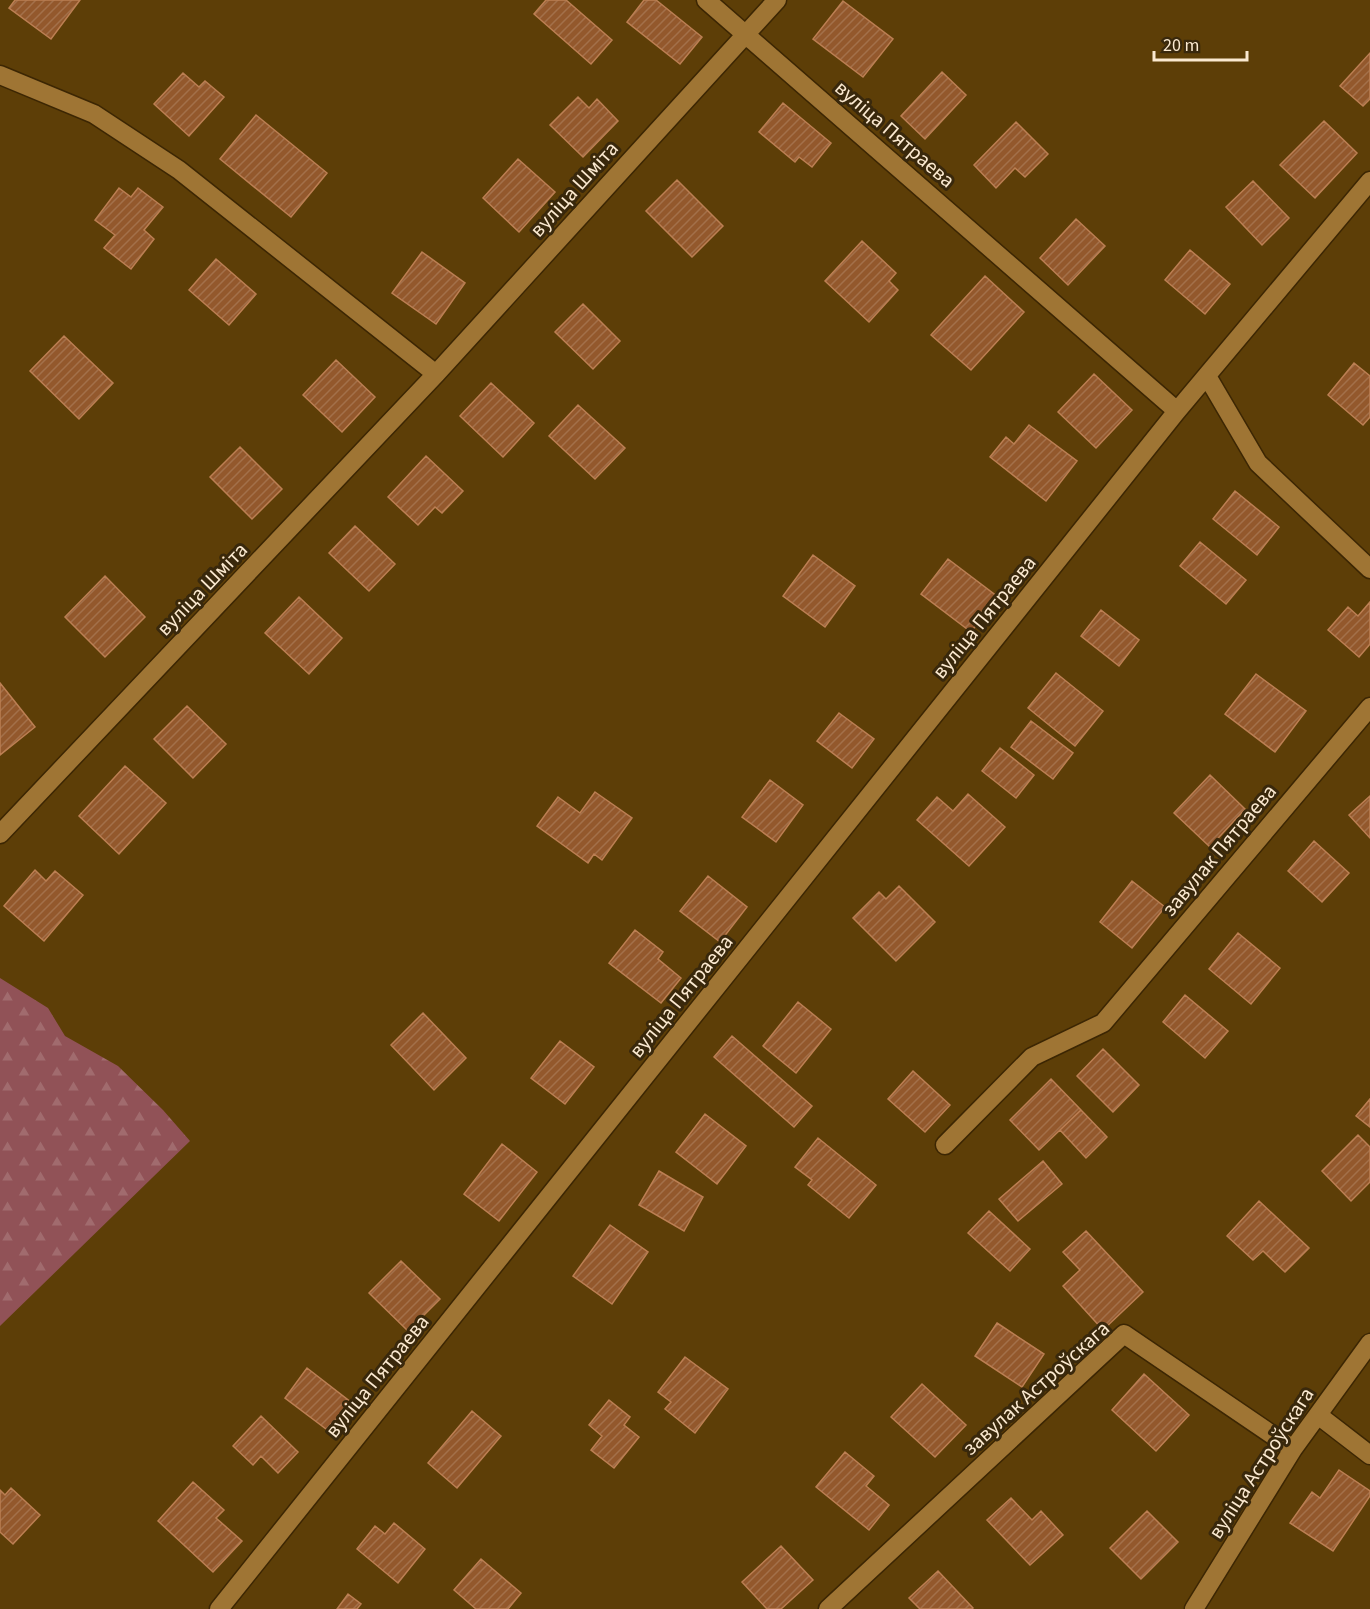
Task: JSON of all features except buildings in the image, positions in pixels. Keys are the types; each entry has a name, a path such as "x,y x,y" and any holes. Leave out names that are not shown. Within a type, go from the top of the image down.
{"street":[{"path":"706,0 746,33"},
{"name":"вуліца Шміта","path":"0,834 436,374 777,0"},
{"name":"вуліца Пятраева","path":"746,33 1177,411"},
{"path":"0,75 94,114 179,170 436,374"},
{"name":"вуліца Пятраева","path":"219,1609 1177,411 1370,181"},
{"path":"1207,376 1258,463 1370,569"},
{"name":"завулак Пятраева","path":"945,1146 1032,1057 1103,1023 1370,707"},
{"name":"завулак Астроўскага","path":"828,1609 1125,1334 1293,1449"},
{"name":"вуліца Астроўскага","path":"1194,1609 1293,1449 1370,1343"},
{"path":"1318,1415 1370,1455"}],"green space":[{"path":"0,978 48,1008 65,1036 118,1066 163,1110 190,1141 0,1326"}]}
